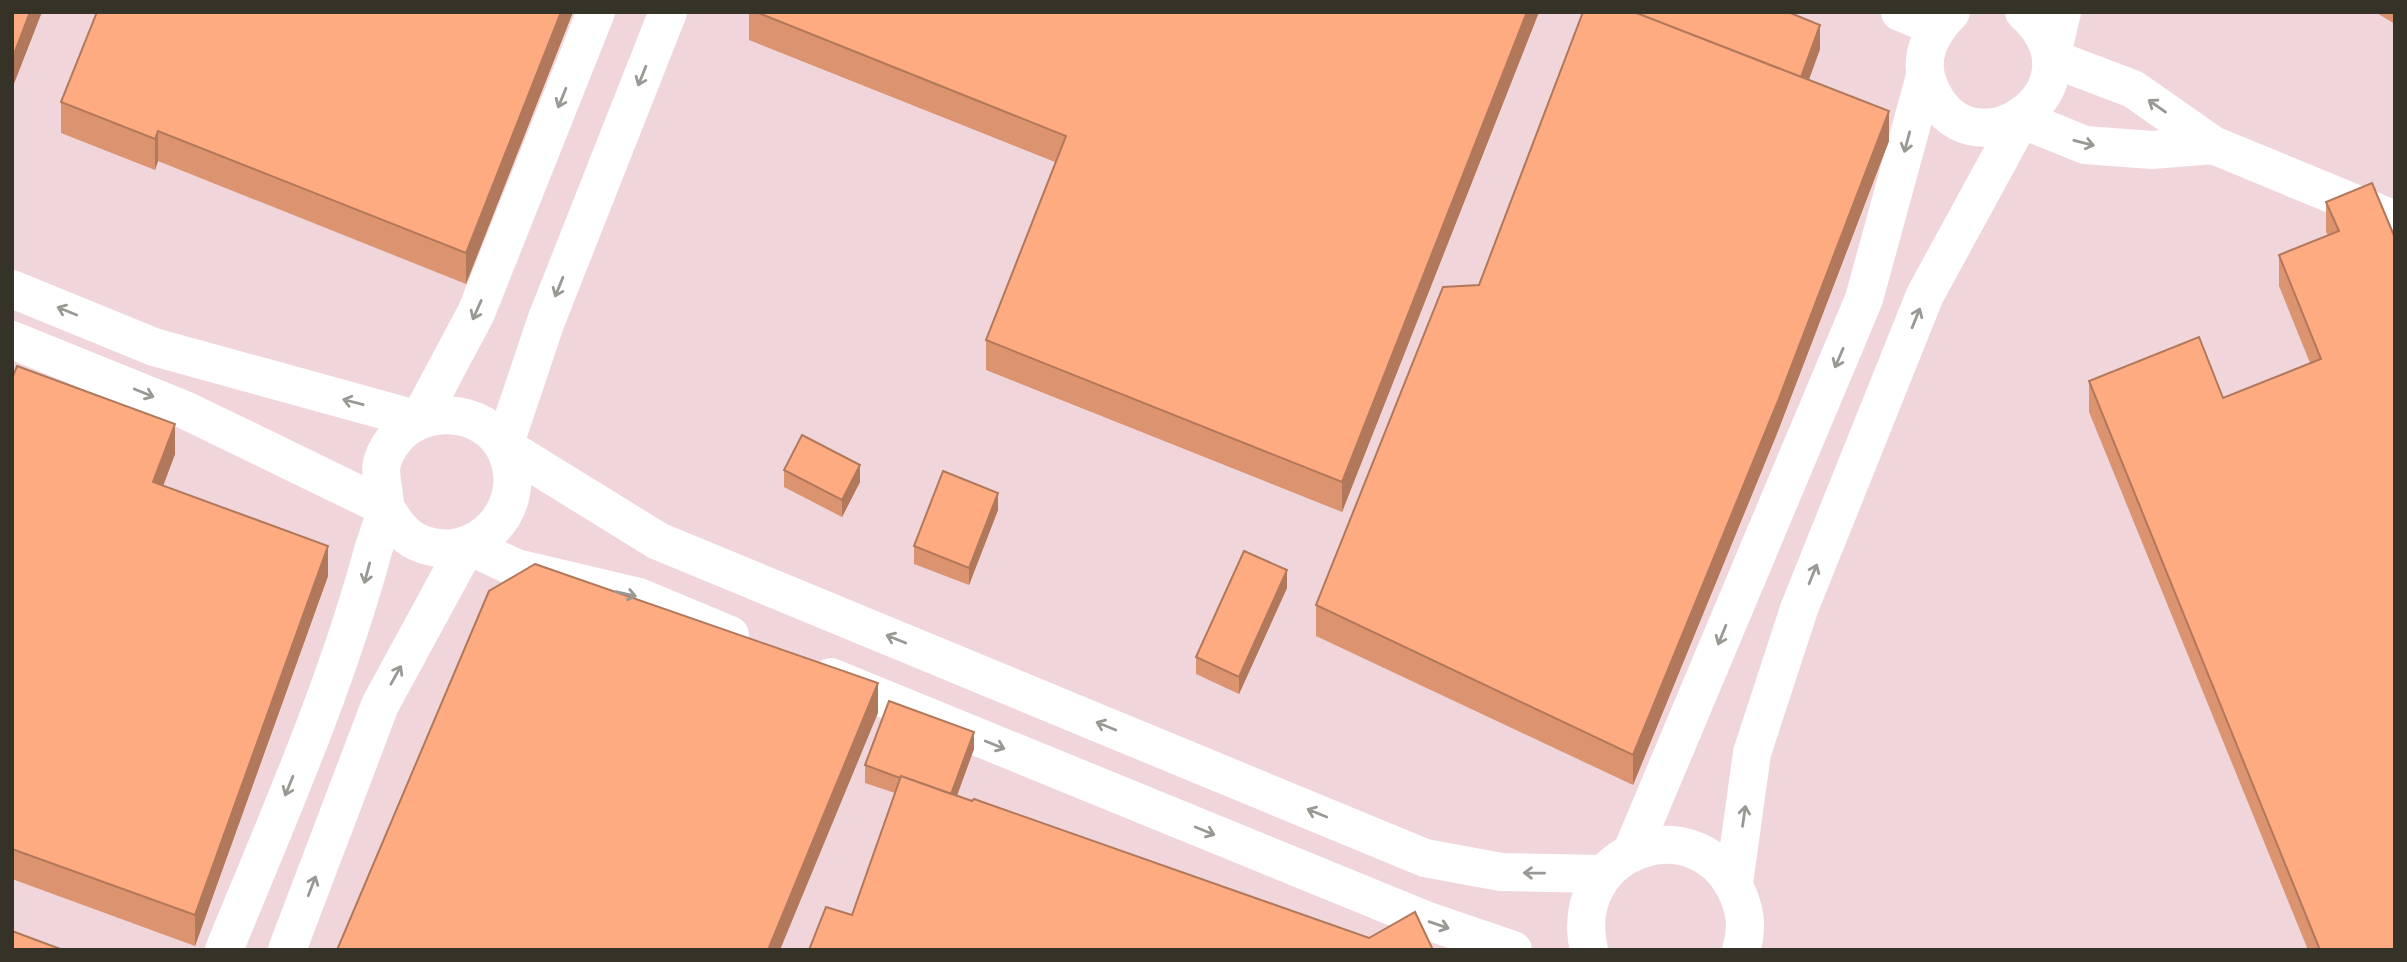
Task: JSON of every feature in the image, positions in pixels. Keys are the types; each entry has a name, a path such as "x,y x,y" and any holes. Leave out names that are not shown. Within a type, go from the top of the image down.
{"street":[{"path":"419,420 476,313 596,12"},
{"path":"668,12 546,321 504,446 513,468 513,491 506,513 492,531 467,545 444,548 416,542 398,527 385,507 380,483 383,460 394,439 419,420 444,414 468,417 488,429 504,446 658,541 1425,858 1502,872 1602,874"},
{"path":"1632,851 1864,299 1925,76 1925,54 1944,20 1900,12"},
{"path":"2024,12 2041,30 2051,58 2133,89 2213,145 2395,220"},
{"path":"1741,950 1745,937 1739,896 1752,753 1799,609 1925,295 2021,119 2038,104 2049,80 2051,58 2062,12"},
{"path":"1925,76 1938,104 1963,123 1999,127 2021,119 2085,145 2152,150 2213,145"},
{"path":"12,289 154,347 419,420"},
{"path":"91,372 111,329"},
{"path":"12,340 185,410 385,507"},
{"path":"224,950 355,621 385,507"},
{"path":"467,545 516,568 639,597 764,649"},
{"path":"288,950 380,705 467,545"},
{"path":"1742,585 1799,609"},
{"path":"802,665 1415,916 1513,950"},
{"path":"1589,950 1584,927 1588,900 1602,874 1632,851 1662,844 1691,849 1715,862 1739,896 1759,950"}],"shaded area":[{"path":"12,12 2395,12 2395,950 12,950"}],"building":[{"path":"12,12 30,12 12,59"},
{"path":"97,12 561,12 466,253 158,131 155,139 61,102"},
{"path":"756,12 1527,12 1342,482 986,340 1066,136"},
{"path":"1583,12 1634,12 1889,111 1778,401 1633,755 1316,605 1443,287 1479,285"},
{"path":"1634,12 1788,12 1820,25 1801,77"},
{"path":"2372,183 2395,238 2395,950 2320,950 2089,381 2199,337 2223,398 2321,359 2279,255 2339,231 2326,202"},
{"path":"17,366 175,424 153,482 328,546 195,915 12,849 12,379"},
{"path":"802,435 860,465 842,500 784,470"},
{"path":"943,471 998,493 969,568 914,546"},
{"path":"1244,551 1287,570 1239,677 1196,657"},
{"path":"535,564 878,683 768,950 337,950 489,591"},
{"path":"889,701 974,732 951,794 865,765"},
{"path":"901,776 972,801 974,799 1369,938 1415,912 1433,950 809,950 826,907 852,915"},
{"path":"12,931 63,950 12,950"}]}
